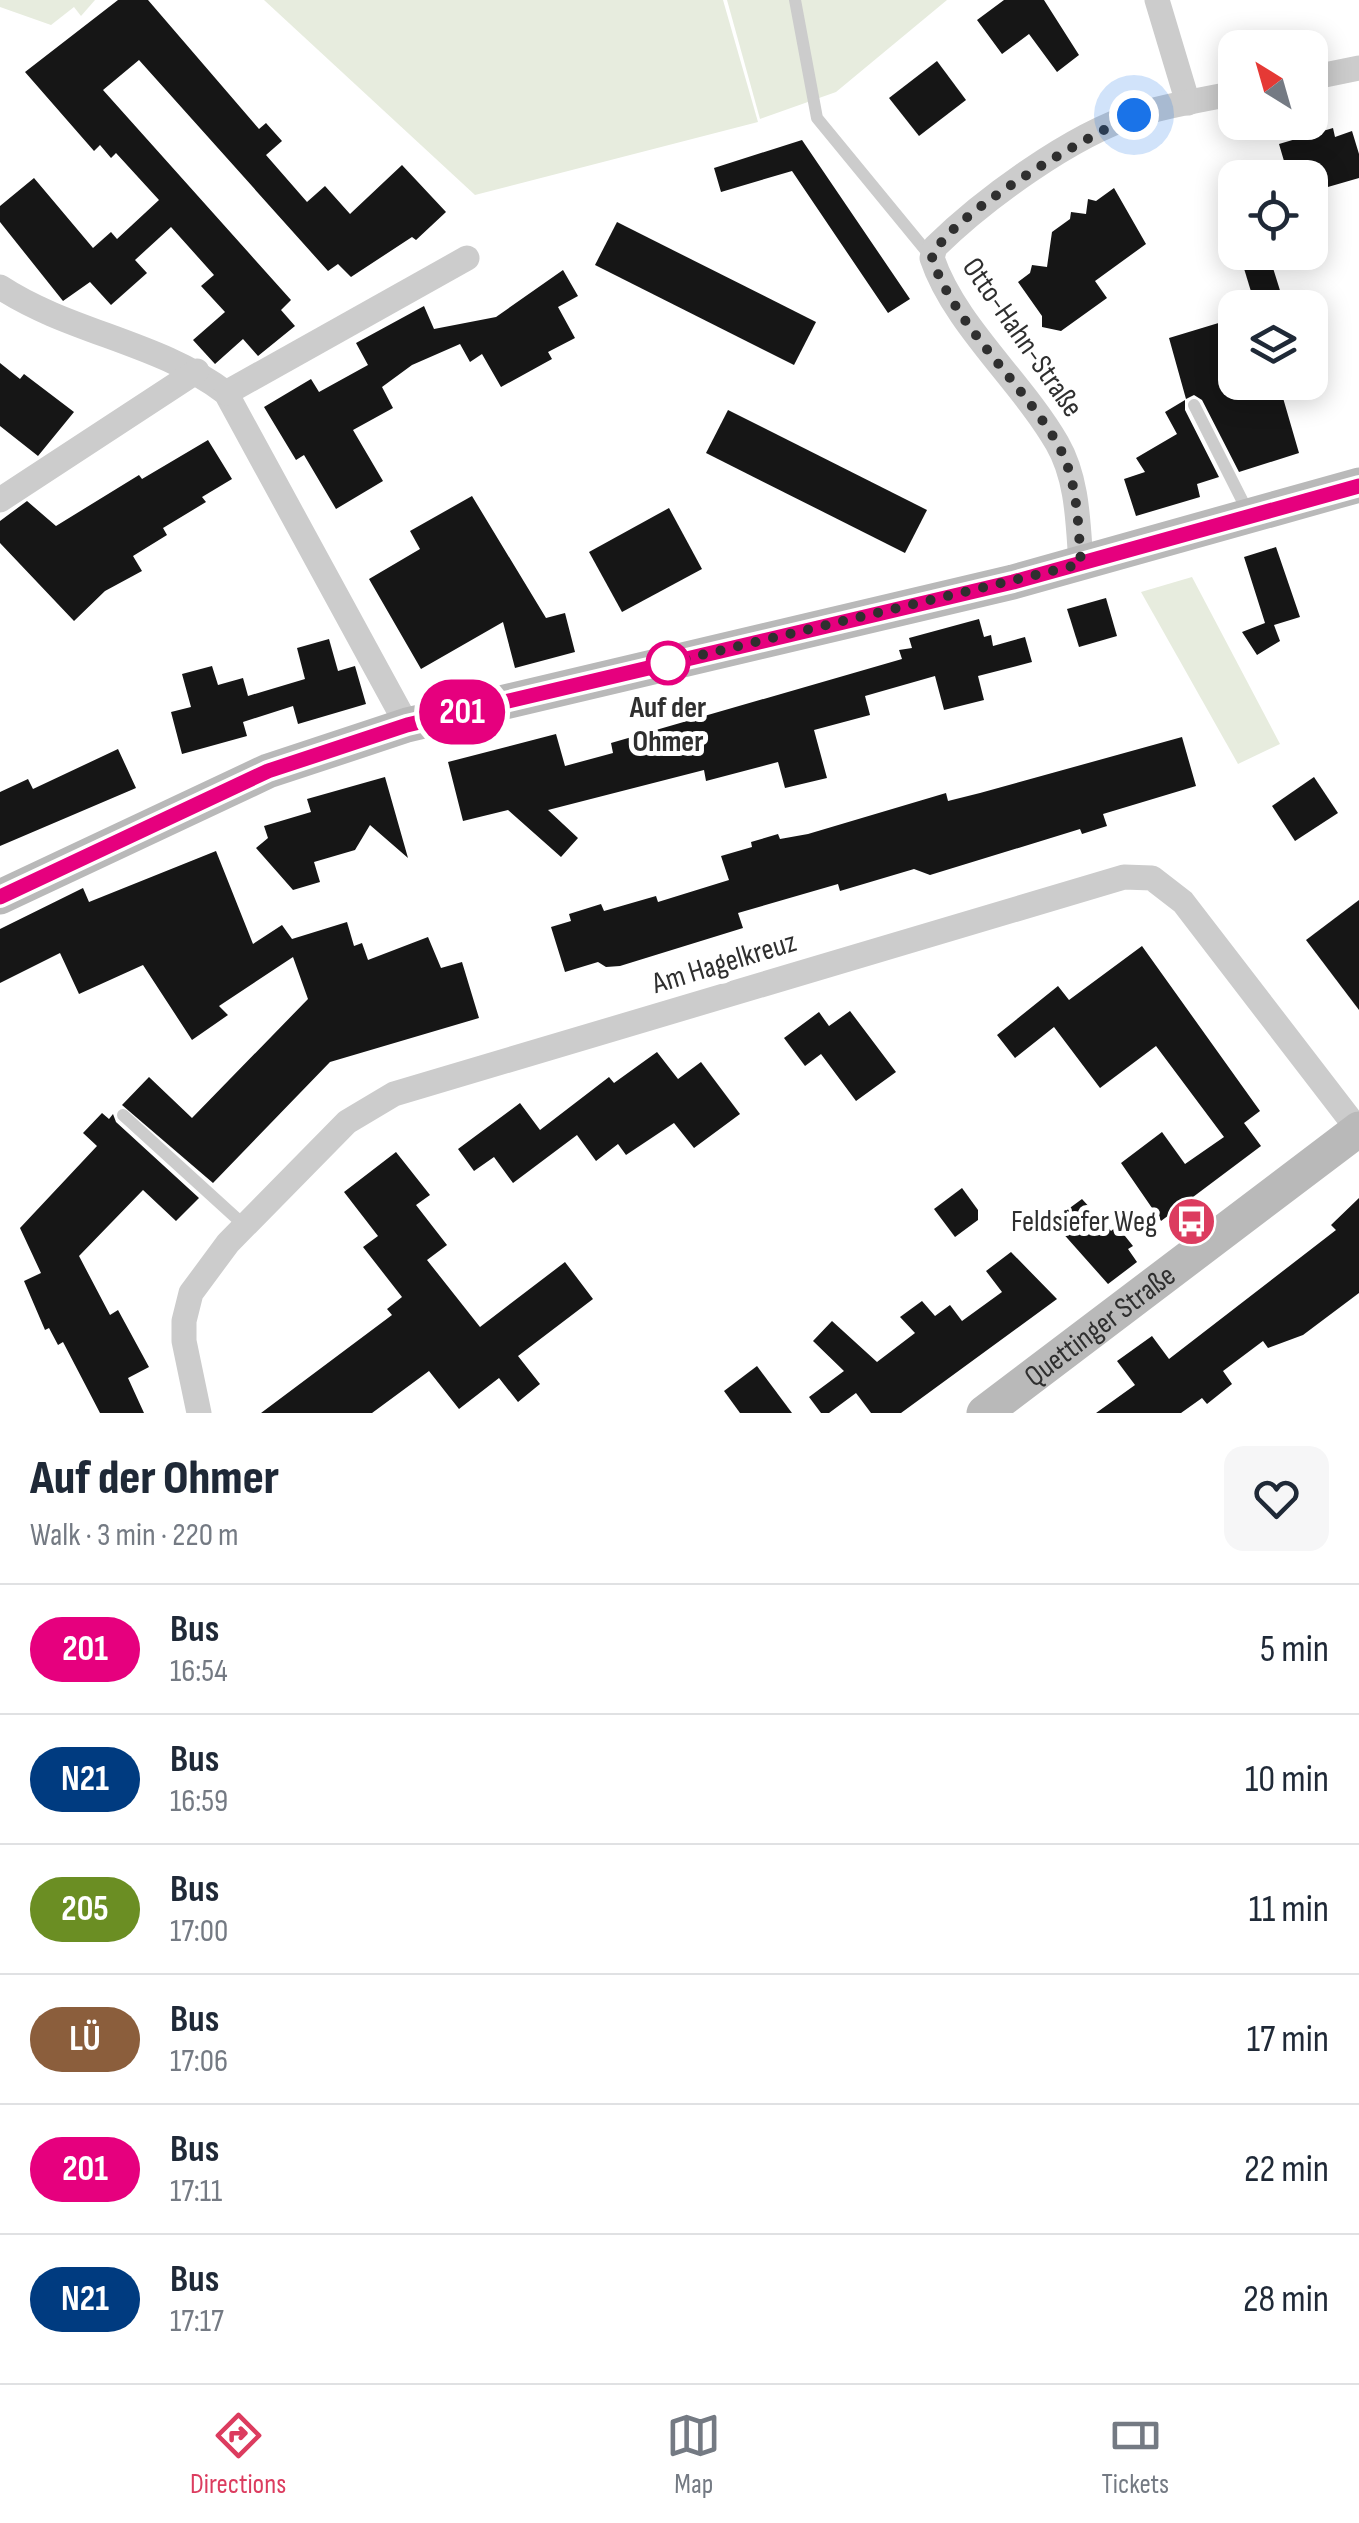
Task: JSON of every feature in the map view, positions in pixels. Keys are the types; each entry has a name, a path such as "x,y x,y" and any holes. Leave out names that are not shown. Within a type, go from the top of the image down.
{"main road":[{"path":"0,897 268,771 407,725 1081,564 1359,486"},
{"name":"Quettinger Straße","path":"984,1413 1359,1130"}],"street":[{"path":"1157,0 1188,103"},
{"path":"1328,74 1359,68"},
{"name":"Otto-Hahn-Straße","path":"1081,564 1072,481 1058,445 946,287 932,258 948,234 1088,136 1134,115 1218,97"},
{"path":"226,392 467,258"},
{"path":"0,287 63,318 198,371 226,392 407,725"},
{"path":"0,500 198,371"},
{"name":"Am Hagelkreuz","path":"199,1413 184,1321 201,1275 347,1122 394,1094 1124,877 1152,878 1183,902 1359,1130"}],"lane":[{"path":"795,0 817,118 932,258"},
{"path":"1194,404 1250,516"},
{"path":"123,1114 244,1226"}],"shaded area":[{"path":"0,0 95,0 81,16 74,7 51,25 0,7"},
{"path":"264,0 723,0 758,122 475,195"},
{"path":"727,0 947,0 836,92 760,119"},
{"path":"1192,577 1280,744 1238,764 1141,592"}],"building":[{"path":"118,0 148,0 259,129 266,123 282,141 266,155 307,202 325,186 350,214 402,165 446,212 416,240 412,237 351,277 338,264 328,271 139,60 103,90 291,300 281,310 295,326 258,356 243,339 215,364 193,340 225,312 201,286 214,275 171,227 135,260 147,273 111,305 90,282 63,301 0,222 0,206 34,178 93,248 111,232 117,239 159,200 116,153 111,158 100,145 94,151 25,72"},
{"path":"1004,0 1044,0 1079,55 1057,72 1029,34 1002,54 977,20"},
{"path":"937,61 966,100 919,136 889,98"},
{"path":"1333,128 1335,137 1352,131 1359,154 1359,178 1328,187 1328,160 1284,160 1279,144 1328,140 1328,129"},
{"path":"802,140 910,299 888,313 792,171 721,192 714,168"},
{"path":"1114,188 1146,244 1095,281 1107,298 1061,331 1042,327 1042,316 1018,282 1030,273 1032,265 1047,267 1052,232 1070,219 1071,212 1086,214 1088,199 1096,201"},
{"path":"617,222 816,322 794,365 595,265"},
{"path":"563,270 578,296 558,307 575,338 548,352 552,359 501,387 482,354 470,362 460,344 412,365 382,387 393,408 353,430 383,481 336,509 304,455 296,460 264,407 311,379 319,392 368,365 356,343 424,306 434,329 496,317"},
{"path":"1244,270 1274,270 1280,290 1251,290"},
{"path":"1218,323 1218,400 1284,400 1299,453 1239,472 1202,400 1194,395 1186,399 1169,338"},
{"path":"0,363 20,379 24,374 74,412 38,456 0,426"},
{"path":"1185,400 1185,410 1219,477 1197,484 1200,497 1136,516 1124,479 1145,472 1136,458 1177,434 1165,412"},
{"path":"728,410 927,510 905,553 706,453"},
{"path":"208,440 232,479 202,497 206,502 163,528 167,535 133,556 142,571 105,591 74,621 0,543 0,521 27,501 56,526 139,475 142,479"},
{"path":"472,496 546,618 565,613 575,652 515,668 503,622 421,669 369,579 420,549 410,531"},
{"path":"669,508 702,569 622,612 589,552"},
{"path":"1276,547 1300,617 1274,625 1280,641 1257,655 1242,632 1265,623 1244,557"},
{"path":"1106,598 1117,636 1079,647 1067,609"},
{"path":"979,619 984,637 991,635 993,646 1025,637 1032,662 978,676 984,700 944,710 935,676 865,696 870,715 814,730 827,778 785,788 778,762 706,781 704,770 548,810 578,838 561,857 508,810 463,821 448,762 556,734 565,766 613,753 611,743 902,659 899,650 912,648 909,638"},
{"path":"329,639 338,671 355,666 366,704 298,724 293,706 243,722 247,736 182,754 171,712 191,707 182,674 212,666 218,685 243,678 248,696 305,679 297,648"},
{"path":"1182,737 1196,786 1103,814 1107,826 1082,834 1080,829 930,875 914,869 840,891 838,884 738,913 743,928 620,966 606,967 598,962 565,972 551,927 571,921 569,914 601,904 604,911 656,896 658,902 729,880 721,856 752,847 751,842 778,834 780,839 808,834 946,793 948,801"},
{"path":"118,749 136,788 0,846 0,792 28,779 33,789"},
{"path":"385,777 408,858 370,825 355,850 314,862 320,882 293,890 256,848 268,838 264,826 311,812 307,799"},
{"path":"1314,777 1338,813 1295,841 1272,806"},
{"path":"216,851 253,944 282,925 292,939 347,922 354,946 362,943 368,960 428,937 441,968 462,962 479,1018 330,1062 213,1183 122,1105 149,1077 192,1118 308,999 293,957 219,1006 228,1015 192,1040 143,965 79,994 60,953 0,983 0,929 83,888 89,902"},
{"path":"1359,900 1359,1010 1306,940"},
{"path":"1142,946 1260,1111 1244,1123 1261,1146 1161,1221 1121,1163 1162,1132 1185,1164 1224,1137 1156,1046 1100,1088 1054,1027 1015,1058 997,1035 1058,986 1069,1000"},
{"path":"850,1011 896,1072 856,1101 821,1054 805,1066 784,1038 819,1012 829,1026"},
{"path":"657,1052 678,1079 701,1062 740,1114 694,1148 674,1123 626,1155 618,1144 596,1161 577,1135 513,1183 494,1157 474,1171 458,1149 520,1103 540,1130 609,1077 614,1083"},
{"path":"102,1113 109,1119 113,1114 116,1122 199,1198 176,1221 143,1190 79,1256 110,1315 118,1310 149,1367 128,1378 144,1413 100,1413 63,1342 58,1345 49,1328 45,1330 24,1281 41,1273 20,1228 97,1146 83,1133"},
{"path":"396,1152 430,1195 416,1205 447,1245 427,1260 480,1327 565,1262 593,1299 518,1356 540,1384 518,1402 499,1378 459,1409 429,1371 372,1413 261,1413 392,1315 387,1309 402,1297 363,1247 378,1236 344,1192"},
{"path":"962,1188 978,1210 978,1220 955,1237 934,1209"},
{"path":"1359,1198 1359,1293 1303,1335 1268,1348 1263,1341 1223,1371 1232,1384 1207,1404 1202,1398 1181,1413 1096,1413 1135,1385 1117,1361 1152,1336 1169,1359 1336,1230 1331,1225"},
{"path":"1082,1199 1111,1231 1117,1226 1133,1246 1128,1249 1137,1262 1108,1284 1052,1221"},
{"path":"1011,1252 1057,1299 901,1413 871,1413 856,1393 829,1413 821,1413 809,1397 844,1371 813,1341 832,1321 877,1362 915,1333 900,1317 922,1301 935,1316 950,1305 962,1321 1002,1292 986,1271"},
{"path":"757,1366 792,1413 740,1413 724,1391"}],"bus line":[{"name":"201","path":"0,897 268,771 407,725 1013,582 1359,486"}],"place":[{"name":"Auf der Ohmer","path":"668,663"},
{"name":"Feldsiefer Weg","path":"1192,1221"}],"route":[{"path":"668,663 1081,564 1072,481 1058,445 946,287 932,258 935,248 948,234 1026,176 1088,136 1134,115"}]}
